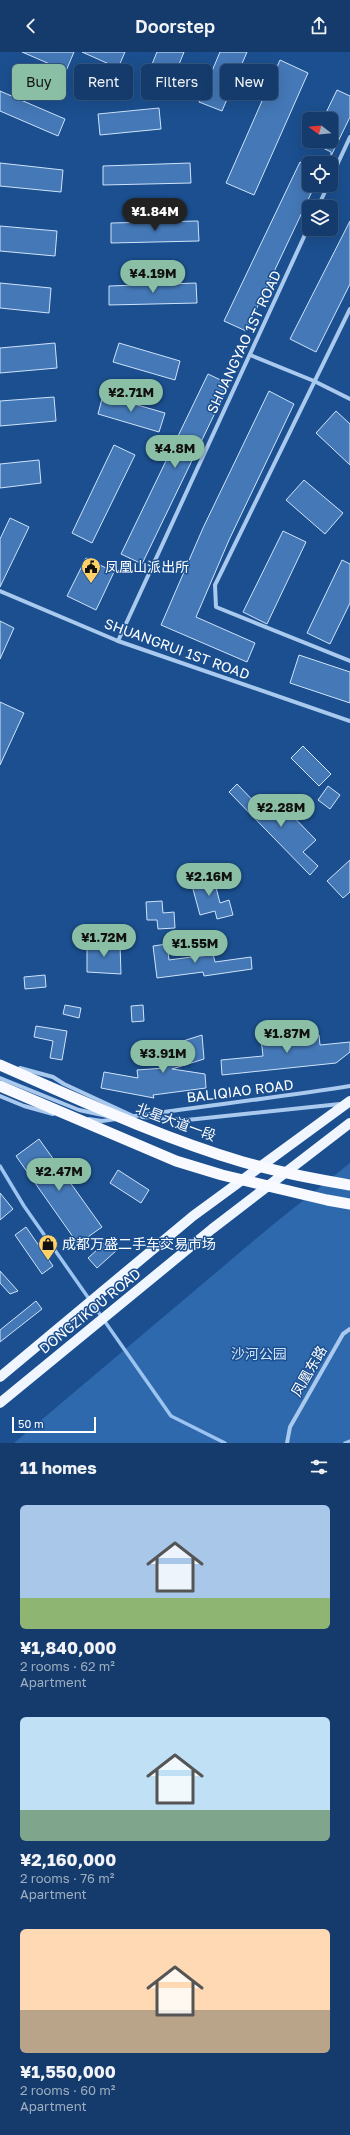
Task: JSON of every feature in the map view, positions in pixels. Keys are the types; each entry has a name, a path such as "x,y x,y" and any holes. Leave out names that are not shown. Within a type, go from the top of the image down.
{"highway":[{"name":"北星大道一段","path":"0,1064 120,1117 191,1145 244,1162 319,1180 350,1185"},
{"path":"0,1086 176,1161 222,1175 350,1204"}],"main road":[{"name":"DONGZIKOU ROAD","path":"0,1377 114,1280 193,1216 348,1102"},
{"name":"DONGZIKOU ROAD","path":"0,1403 212,1229 350,1123"}],"street":[{"path":"338,163 350,137"},
{"name":"SHUANGYAO 1ST ROAD","path":"118,641 304,236"},
{"path":"350,309 215,585 216,607 350,660"},
{"path":"250,355 314,381 350,399"},
{"name":"SHUANGRUI 1ST ROAD","path":"0,591 118,641 350,721"},
{"name":"BALIQIAO ROAD","path":"0,1064 53,1077 64,1084 133,1116"},
{"name":"BALIQIAO ROAD","path":"0,1078 86,1112 101,1116 133,1116 187,1120 348,1102"},
{"name":"BALIQIAO ROAD","path":"0,1096 24,1106 56,1115 102,1121 218,1104 276,1098 350,1086"},
{"name":"凤凰东路","path":"287,1443 290,1427 344,1334 350,1329"}],"green space":[{"name":"沙河公园","path":"350,1163 350,1443 14,1443 270,1227"}],"building":[{"path":"22,52 74,52 66,71 66,64 50,64"},
{"path":"82,52 125,52 120,64 109,64"},
{"path":"157,52 184,52 179,64 152,64"},
{"path":"220,52 247,52 242,64 220,64 220,100 227,100 222,111 199,102 200,100 212,100 212,71"},
{"path":"280,60 308,73 254,195 226,183 262,100 278,100 278,65"},
{"path":"337,90 350,96 350,117 338,142 338,112 326,112"},
{"path":"0,91 12,96 12,100 21,100 65,119 58,136 0,111"},
{"path":"159,108 161,129 100,135 98,114"},
{"path":"323,148 335,148 331,156 331,152"},
{"path":"300,162 302,163 302,192 312,192 308,200 302,200 302,213 246,331 224,321"},
{"path":"0,163 63,170 61,192 0,186"},
{"path":"190,163 191,183 103,185 103,166"},
{"path":"198,221 199,241 111,243 111,223"},
{"path":"350,221 350,284 316,352 290,339"},
{"path":"0,226 57,231 55,256 0,251"},
{"path":"0,283 51,288 49,313 0,308"},
{"path":"196,283 197,303 109,305 109,286"},
{"path":"55,343 57,368 0,373 0,348"},
{"path":"119,343 180,361 175,380 113,362"},
{"path":"208,374 229,384 142,564 121,554"},
{"path":"269,391 294,404 229,540 196,617 255,643 247,662 161,625 203,528"},
{"path":"103,395 165,413 159,432 98,414"},
{"path":"54,397 56,421 0,426 0,401"},
{"path":"336,411 350,424 350,465 316,433"},
{"path":"114,445 135,455 92,543 72,533"},
{"path":"39,460 41,483 0,488 0,464"},
{"path":"304,480 343,513 325,534 286,500"},
{"path":"10,518 29,527 0,587 0,539"},
{"path":"283,531 306,542 267,624 243,612"},
{"name":"凤凰山派出所","path":"86,558 114,572 96,610 67,596"},
{"path":"342,560 350,564 350,603 330,644 307,633"},
{"path":"0,621 14,628 0,659"},
{"path":"299,655 350,672 350,703 290,683"},
{"path":"0,702 24,713 0,765"},
{"path":"303,746 331,774 319,786 291,758"},
{"path":"237,784 266,814 278,801 316,840 303,852 318,866 310,875 229,792"},
{"path":"328,786 340,795 330,809 318,800"},
{"path":"350,860 350,892 343,898 327,881"},
{"path":"212,872 220,903 229,900 233,915 217,919 215,911 200,915 190,878"},
{"path":"162,901 163,913 174,912 175,928 158,929 157,920 147,920 146,902"},
{"path":"87,941 97,941 97,944 120,944 121,974 87,972"},
{"path":"167,944 169,960 213,954 215,962 251,957 252,969 204,976 203,972 157,978 153,946"},
{"path":"45,975 46,987 25,989 24,977"},
{"path":"65,1005 81,1008 79,1018 63,1014"},
{"path":"143,1005 144,1021 132,1022 131,1006"},
{"path":"36,1026 67,1031 62,1060 50,1058 53,1041 34,1037"},
{"path":"281,1028 282,1039 319,1035 320,1045 350,1042 350,1052 336,1063 222,1075 221,1060 263,1056 260,1030"},
{"path":"202,1035 204,1059 172,1069 205,1074 206,1088 153,1095 154,1098 101,1088 104,1072 138,1078 137,1070 165,1068 162,1053 186,1049 183,1041"},
{"path":"39,1139 102,1227 78,1244 16,1156"},
{"path":"118,1170 149,1190 141,1203 110,1183"},
{"path":"0,1193 13,1209 0,1220"},
{"path":"26,1227 53,1266 42,1274 15,1235"},
{"path":"108,1240 117,1250 97,1268 88,1258"},
{"path":"0,1271 18,1291 10,1294 0,1283"},
{"path":"36,1301 42,1309 0,1342 0,1330"}],"waterway":[{"path":"0,1166 24,1206 171,1416 225,1443"},
{"path":"345,1443 350,1441"}],"place":[{"name":"凤凰山派出所","path":"91,584"},
{"name":"成都万盛二手车交易市场","path":"48,1261"}]}
